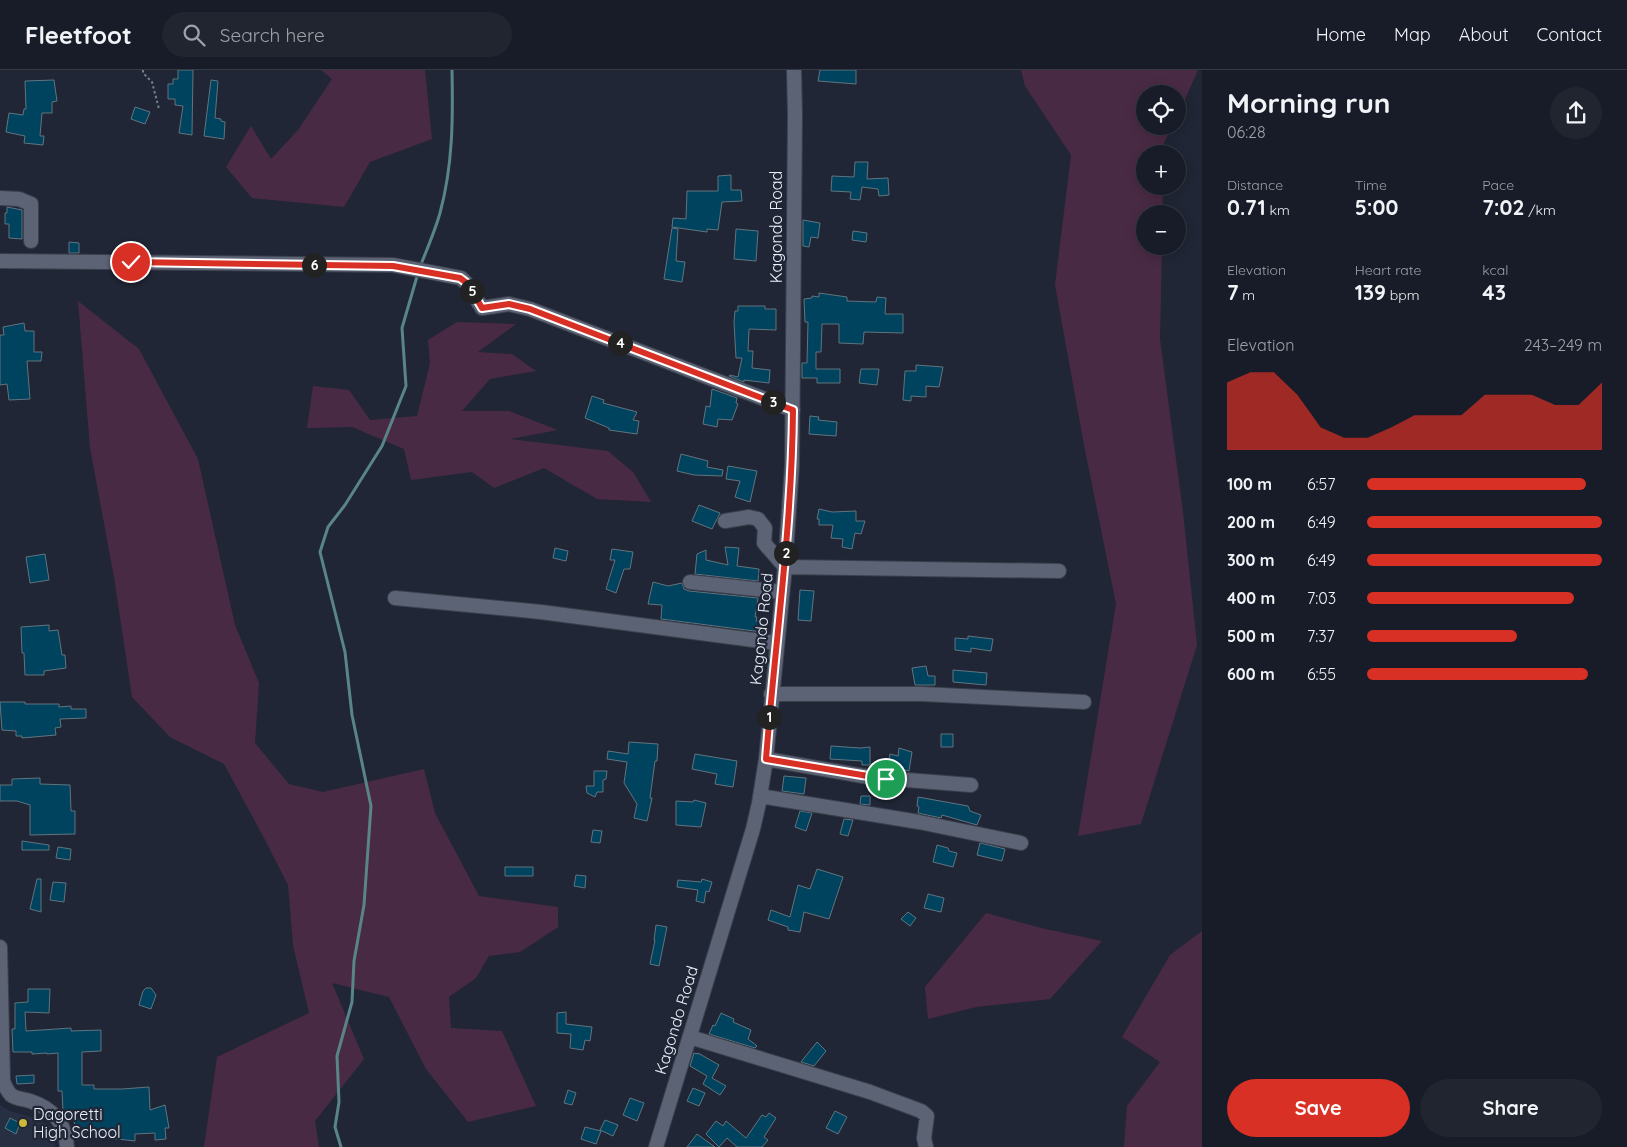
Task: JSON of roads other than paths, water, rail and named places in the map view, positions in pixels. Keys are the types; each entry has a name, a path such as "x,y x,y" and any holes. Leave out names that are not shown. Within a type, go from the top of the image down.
{"street":[{"name":"Kagondo Road","path":"656,1147 753,829 766,759 785,567 792,466 794,70"},
{"path":"0,198 19,199 31,204 31,240"},
{"path":"0,261 393,266 460,278 468,284 482,308 509,304 530,309 793,410"},
{"path":"725,520 749,517 758,519 765,528 764,543 785,567 1058,571"},
{"path":"690,582 782,592"},
{"path":"395,598 541,612 776,644"},
{"path":"771,694 922,694 1084,702"},
{"path":"766,759 869,777 972,785"},
{"path":"760,796 919,822 1021,843"},
{"path":"0,947 3,1081 12,1096 48,1108 59,1118 67,1147"},
{"path":"690,1037 870,1092 921,1111 927,1116 924,1138 926,1147"}],"waterway":[{"path":"420,267 438,220 450,159 452,70"},
{"path":"341,1147 335,1127 339,1102 337,1056 352,1002 354,961 364,905 371,806 352,715 345,652 320,552 328,527 345,505 382,446 406,386 402,328 418,273"}],"place":[{"name":"Dagoretti High School","path":"23,1123"}]}
